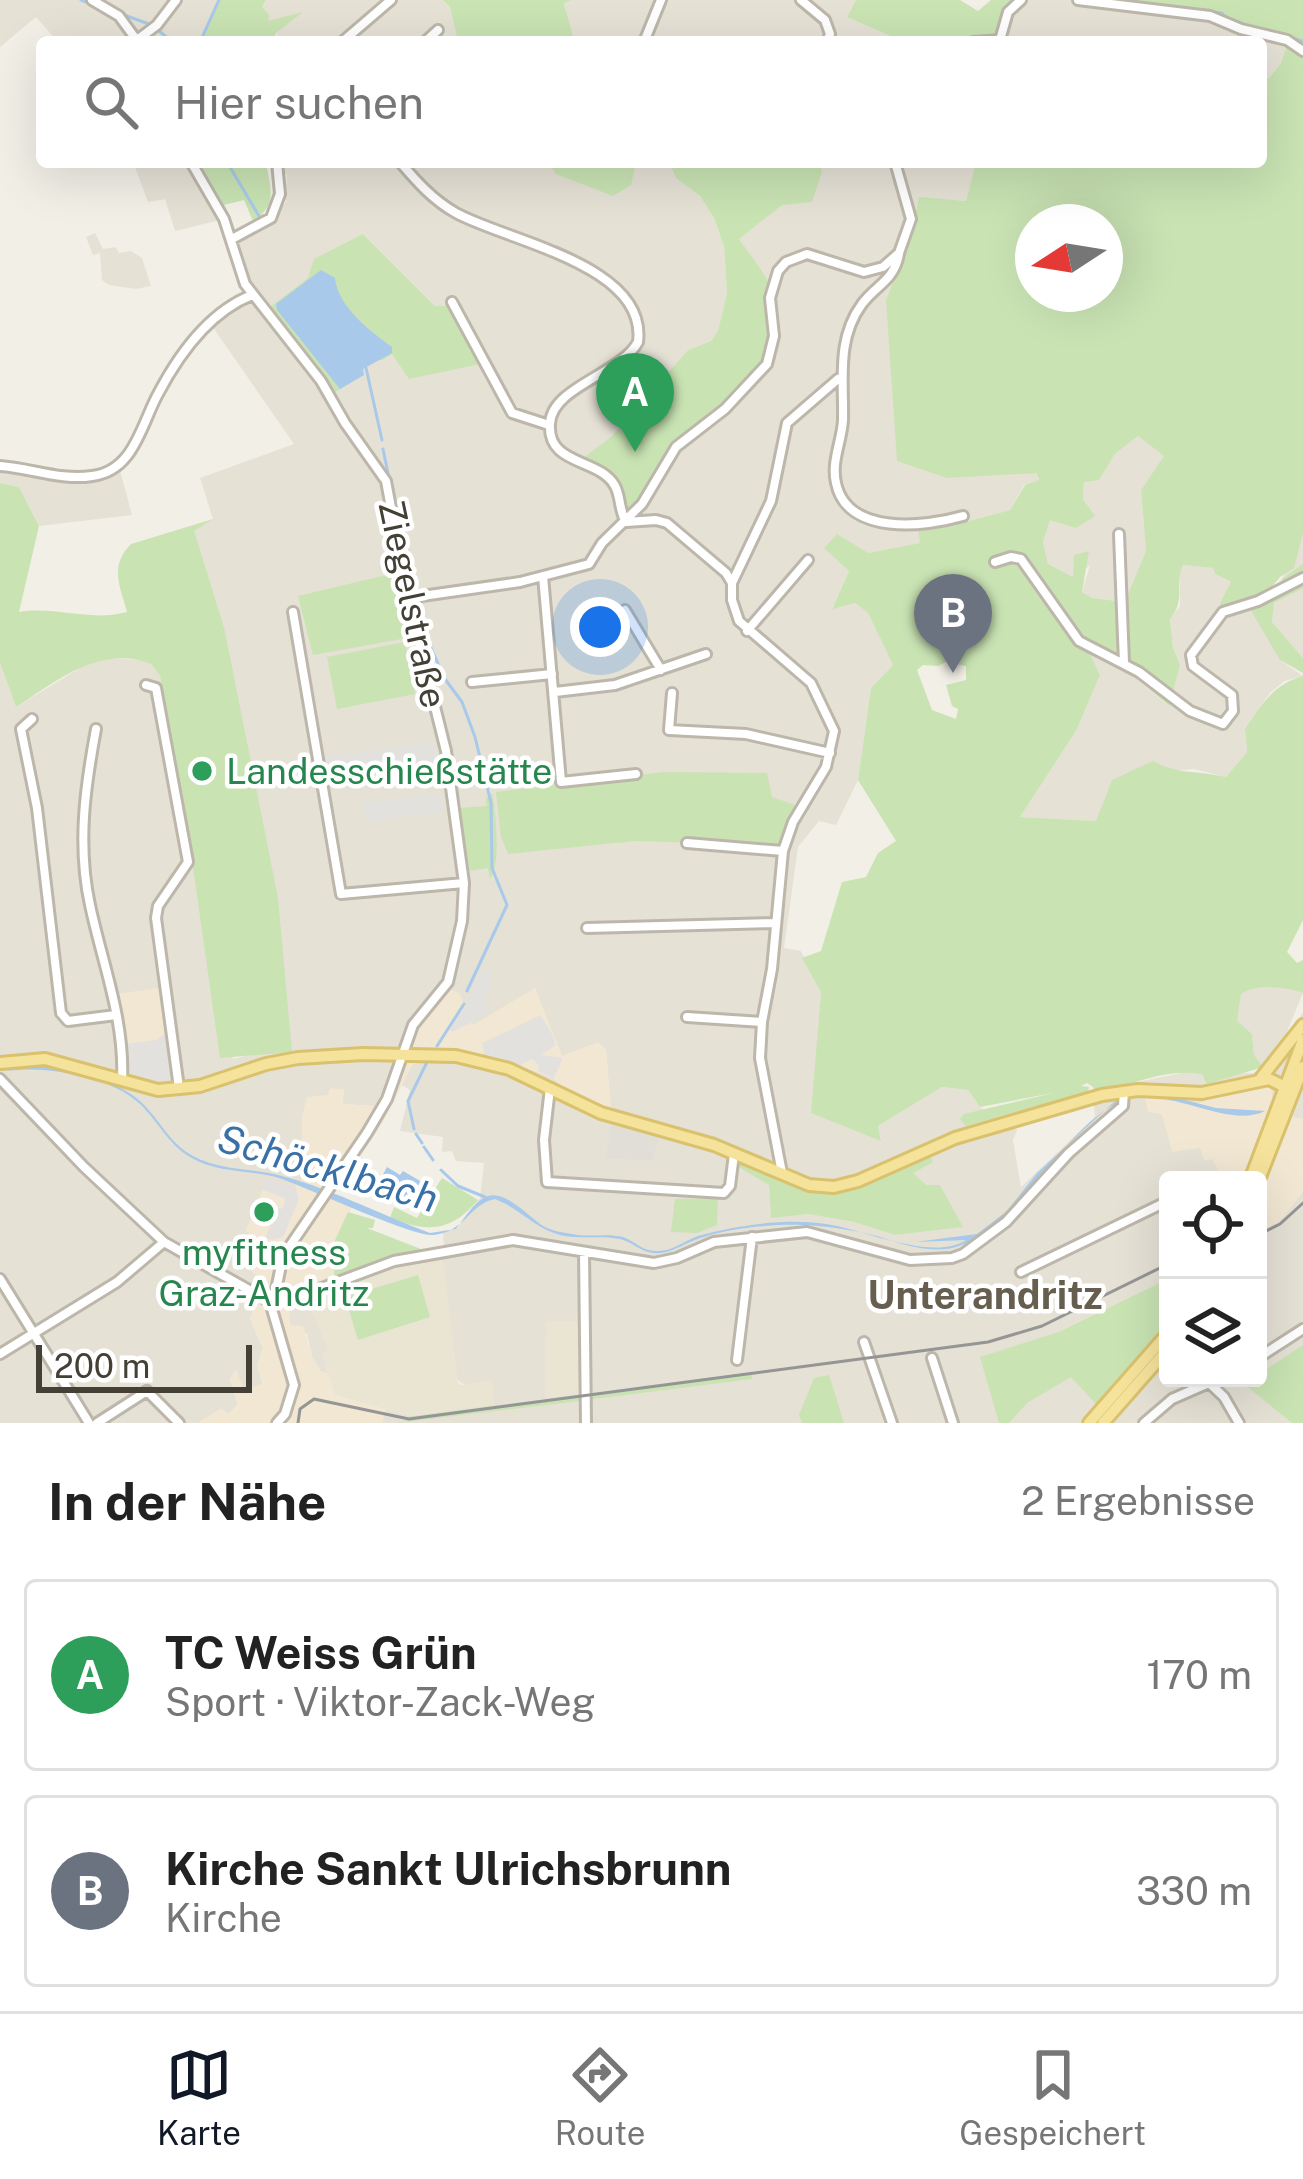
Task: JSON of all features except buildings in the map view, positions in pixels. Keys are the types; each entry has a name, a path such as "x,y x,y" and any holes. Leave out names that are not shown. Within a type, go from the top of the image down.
{"main road":[{"path":"1259,1079 1303,1025"},
{"path":"1294,1092 1303,1040"},
{"path":"0,1063 45,1060 158,1090 179,1089 278,1061 402,1054 467,1058 509,1069 601,1113 734,1153 809,1185 846,1185 955,1138 1068,1103 1155,1091 1202,1093 1259,1079 1276,1081 1294,1092"},
{"path":"1258,1171 1303,1068"},
{"path":"1089,1423 1159,1343"},
{"path":"1103,1423 1159,1359"}],"street":[{"path":"92,0 119,16 134,36"},
{"path":"144,36 176,0"},
{"path":"349,36 391,0"},
{"path":"646,36 661,0"},
{"path":"801,0 825,20 829,36"},
{"path":"1001,36 1008,12 1021,0"},
{"path":"1080,0 1210,16 1287,40 1303,51"},
{"path":"432,36 438,30"},
{"name":"Ziegelstraße","path":"194,168 232,239 238,267 252,295 321,381 344,423 386,481 408,598 446,751 464,883 448,982 413,1025 387,1099 284,1256 272,1299"},
{"path":"232,239 271,218 280,194 278,168"},
{"path":"405,168 453,211 592,268 614,287 638,324 634,350 563,399 554,408 549,425 558,450 614,485 626,522"},
{"path":"897,168 911,219 891,277 862,304 850,334 840,379 843,415 835,481 851,510 885,523 931,524 963,516"},
{"path":"408,598 586,566 626,522 676,446 725,409 767,364 774,336 770,298 778,271 786,262 807,254 864,272 883,267 899,253"},
{"path":"0,466 83,477 112,470 131,452 168,377 202,329 229,306 252,295"},
{"path":"452,302 512,413 549,425"},
{"path":"782,1173 760,1058 762,1022 784,851 793,821 830,753 834,731 815,688 747,631 735,612 732,583 771,501 787,423 840,379"},
{"path":"626,522 659,520 671,525 732,583"},
{"path":"1119,534 1124,663"},
{"path":"995,562 1016,556 1076,638 1124,663 1190,711 1223,724 1233,711 1232,695 1193,667 1191,655 1223,612 1303,578"},
{"path":"747,631 808,560"},
{"path":"543,576 561,782 636,774"},
{"path":"625,610 661,670"},
{"path":"293,612 341,894 464,883"},
{"path":"555,692 601,689 706,654"},
{"path":"472,682 552,674"},
{"path":"146,686 156,688 188,862 158,906 156,918 179,1089"},
{"path":"672,693 669,730 746,734 830,753"},
{"path":"32,719 21,729 37,808 61,1013 68,1021 116,1015"},
{"path":"96,729 84,800 83,860 116,1015 122,1081"},
{"path":"687,843 784,851"},
{"path":"587,928 776,923"},
{"path":"687,1017 762,1022"},
{"path":"1,1079 164,1242 272,1299 303,1295 394,1261 513,1240 663,1263 714,1242 807,1232 910,1260 952,1258 1006,1222 1125,1097"},
{"path":"550,1087 544,1140 545,1179 550,1184 724,1193 730,1186 734,1153"},
{"path":"1021,1272 1159,1205"},
{"path":"737,1360 752,1237"},
{"path":"0,1354 117,1282 164,1242"},
{"path":"584,1252 586,1423"},
{"path":"0,1280 93,1423 147,1391 179,1423"},
{"path":"272,1299 294,1376 291,1399 277,1423"},
{"path":"1267,1352 1303,1329"},
{"path":"864,1342 892,1423"},
{"path":"932,1358 953,1423"},
{"path":"1144,1423 1195,1387"},
{"path":"1213,1387 1239,1423"}],"shaded area":[{"path":"0,0 219,0 202,36 53,36 36,17 0,47"},
{"path":"266,0 443,0 450,7 457,36 278,36 276,33 299,14 267,22 262,8"},
{"path":"856,0 847,17 890,36 573,36 564,2"},
{"path":"1015,0 1079,0 1206,13 1290,37 1281,63 1269,78 1267,36 996,36 1001,14"},
{"path":"135,168 190,168 220,220 175,231 165,199 148,202"},
{"path":"282,168 552,168 557,174 671,168 677,179 700,196 724,246 727,293 718,332 711,341 688,350 582,464 777,300 739,239 821,168 974,168 966,201 919,198 911,236 886,300 1023,473 1038,473 1039,481 1024,485 1010,510 918,528 921,543 868,553 849,571 832,608 855,603 868,613 893,665 871,688 858,780 836,825 819,821 798,847 784,948 801,951 821,992 812,1112 881,1140 878,1126 942,1087 968,1090 980,1107 1017,1130 1013,1140 1021,1187 1095,1117 1094,1103 1127,1084 1187,1072 1253,1073 1262,1068 1254,1055 1252,1034 1236,1021 1241,994 1251,987 1284,987 1303,993 1278,1053 1303,1012 1303,1119 1291,1117 1267,1179 1267,1171 1246,1171 1272,1100 1271,1087 1162,1114 1187,1147 1200,1148 1218,1171 1159,1171 1159,1387 1249,1387 1292,1423 382,1423 386,1409 410,1416 494,1404 457,1380 442,1256 323,1355 335,1395 312,1357 307,1334 290,1326 289,1309 303,1296 444,1248 443,1231 457,1229 480,1198 484,1163 456,1161 452,1151 442,1152 443,1137 400,1131 410,1090 400,1084 413,1064 484,1053 554,1078 562,1087 611,1110 606,1050 579,1050 562,1057 535,989 472,1026 459,993 411,1038 375,1106 342,1104 344,1090 330,1089 301,1181 255,1240 264,1283 250,1319 263,1348 257,1365 263,1385 244,1389 235,1371 230,1379 238,1405 228,1414 221,1409 198,1423 0,1423 0,663 16,707 90,662 140,660 151,664 160,676 233,1059 250,1055 247,885 224,627 193,530 213,519 200,478 294,444 212,326 251,298 232,262 228,240 274,216 286,202 287,175","holes":["363,234 435,306 362,366 363,375 334,393 310,358 308,278","940,1185 961,1227 895,1235 808,1214 771,1217 769,1186 867,1192"]},
{"path":"95,233 103,249 116,247 119,253 131,251 142,258 151,286 136,289 102,280 100,253 93,255 86,237"},
{"path":"1138,436 1165,456 1141,490 1146,551 1126,602 1092,598 1082,592 1090,565 1074,578 1048,564 1043,542 1050,519 1094,515 1083,499 1084,481 1099,480 1115,454"},
{"path":"0,463 82,475 118,463 132,515 39,526 19,487 0,483"},
{"path":"1303,533 1303,658 1272,622 1274,603 1292,593 1282,579"},
{"path":"1183,565 1213,568 1232,583 1220,603 1258,601 1280,660 1303,676 1284,681 1270,693 1245,727 1247,752 1226,777 1194,769 1168,771 1096,821 1020,817 1076,731 1100,675 1085,646 1133,675 1168,706 1180,665 1170,619 1180,606 1179,570"},
{"path":"435,743 438,764 328,776 326,756"},
{"path":"441,794 444,812 365,821 362,803"},
{"path":"482,968 493,975 484,1003 490,1014 452,1032 450,1028"},
{"path":"160,988 170,1081 157,1082 125,1073 115,994"},
{"path":"447,988 459,993 473,1025 535,988 562,1056 598,1042 606,1050 611,1111 562,1087 554,1078 484,1053 413,1064 380,1127 334,1194 354,1203 330,1250 334,1280 289,1308 290,1325 303,1326 312,1357 320,1371 328,1373 335,1395 386,1409 382,1423 198,1423 221,1409 228,1414 238,1406 230,1379 236,1370 244,1389 262,1384 257,1365 263,1347 250,1319 264,1283 245,1266 255,1240 246,1230 267,1179 295,1186 301,1181 302,1116 307,1097 328,1095 331,1088 344,1090 343,1104 375,1106 411,1038"},
{"path":"541,1015 555,1046 541,1055 563,1058 554,1078 538,1071 532,1059 519,1066 484,1053 482,1043"},
{"path":"165,1034 170,1081 129,1074 125,1044 156,1040"},
{"path":"1271,1087 1272,1099 1246,1171 1219,1171 1213,1159 1205,1161 1200,1148 1172,1152 1162,1114 1148,1112 1145,1098 1201,1104 1205,1097"},
{"path":"1291,1117 1303,1119 1303,1191 1280,1221 1267,1228 1267,1179"},
{"path":"611,1125 660,1136 652,1161 606,1158"},
{"path":"267,1179 295,1186 299,1199 283,1237 271,1240 266,1237 277,1208 282,1209 286,1199 261,1189"},
{"path":"1303,1191 1303,1345 1267,1369 1267,1228 1280,1221"},
{"path":"443,1256 457,1381 460,1385 492,1381 494,1405 410,1416 335,1395 323,1354 328,1349 306,1297 374,1270"},
{"path":"546,1321 579,1321 579,1394 545,1398"}],"green space":[{"path":"219,0 266,0 262,7 268,21 303,12 275,36 202,36"},
{"path":"443,0 572,0 564,3 573,36 457,36 450,7"},
{"path":"856,0 960,0 978,11 991,0 1015,0 1001,14 997,36 890,36 847,17"},
{"path":"1079,0 1303,0 1303,533 1294,568 1280,577 1264,596 1276,591 1282,579 1303,564 1303,588 1274,603 1272,622 1303,658 1303,673 1280,660 1250,609 1256,603 1223,610 1220,603 1231,582 1213,568 1183,565 1178,605 1170,619 1180,665 1169,706 1133,675 1087,648 1100,675 1076,731 1020,817 1096,821 1112,780 1153,761 1226,777 1247,752 1245,728 1257,711 1276,690 1303,676 1303,920 1287,952 1297,963 1303,960 1303,993 1271,987 1241,994 1237,1021 1252,1034 1254,1055 1263,1067 1207,1084 1202,1074 1162,1075 1096,1096 1087,1083 1081,1086 1089,1087 1088,1092 966,1126 960,1119 964,1114 1053,1093 980,1107 968,1090 942,1087 878,1126 881,1141 811,1113 821,992 802,958 821,951 842,882 866,877 878,853 896,841 858,780 871,688 893,665 868,613 855,603 832,609 849,571 824,548 837,534 868,553 920,543 918,528 1010,510 1025,485 1039,480 1037,473 947,478 897,461 886,300 911,236 919,197 966,201 974,168 1267,168 1267,78 1281,63 1290,36 1206,13","holes":["1138,436 1164,456 1141,490 1146,551 1125,602 1092,598 1082,592 1089,551 1074,555 1073,577 1048,564 1043,542 1050,520 1076,528 1095,516 1083,499 1084,482 1099,480 1115,454","946,662 966,666 966,680 946,685 952,706 958,709 956,719 932,710 917,670"]},
{"path":"201,168 267,168 270,201 253,221 244,200 224,205"},
{"path":"552,168 635,168 631,185 613,196 556,174"},
{"path":"671,168 821,168 822,172 812,202 782,205 739,239 767,279 777,305 777,325 762,364 735,401 685,439 626,522 614,485 581,464 582,459 612,436 688,350 711,341 727,293 724,246 714,218 700,196 677,179"},
{"path":"363,234 435,306 451,306 480,364 409,379 392,354 383,360 361,360 364,375 334,393 269,308 308,278 314,259"},
{"path":"0,483 19,487 39,526 19,612 127,612 118,568 131,544 213,519 194,531 224,627 278,898 292,1052 220,1058 160,676 151,664 132,659 97,662 16,707 0,663"},
{"path":"391,574 407,638 313,655 298,596"},
{"path":"405,642 415,694 337,709 327,657"},
{"path":"664,772 767,773 772,797 795,805 779,845 635,841 508,854 501,837 496,792"},
{"path":"492,793 497,851 490,879 488,868 470,871 459,808 487,806"},
{"path":"928,1152 933,1162 913,1173 926,1185 940,1185 963,1227 895,1235 808,1214 771,1218 769,1185 737,1166 737,1159 791,1183 834,1189 875,1178"},
{"path":"442,1178 478,1200 458,1219 427,1227 390,1218 394,1207 417,1218"},
{"path":"718,1198 717,1225 697,1233 671,1232 675,1199"},
{"path":"348,1212 375,1220 373,1228 367,1228 426,1251 334,1280 330,1251"},
{"path":"418,1275 430,1317 358,1340 345,1297"},
{"path":"1159,1283 1159,1331 1096,1404 1071,1377 1027,1403 1009,1423 999,1423 980,1357 1059,1332"},
{"path":"1303,1345 1303,1423 1292,1423 1248,1387 1267,1387 1267,1369"},
{"path":"752,1372 752,1379 593,1399 592,1393"},
{"path":"829,1375 844,1423 802,1423 799,1415 814,1378"},
{"path":"579,1395 580,1401 394,1423 407,1417"}],"water":[{"path":"321,270 335,278 342,299 356,317 392,347 392,353 340,389 276,304"},
{"path":"39,1065 94,1078 132,1095 178,1145 203,1161 294,1179 430,1233 450,1230 434,1235 422,1234 279,1178 201,1162 176,1146 127,1094 93,1079 54,1071 0,1072"},
{"path":"1135,1096 1177,1098 1216,1108 1265,1111 1231,1115 1152,1097 1133,1098 1102,1113 1115,1101"},
{"path":"1068,1145 1002,1218 962,1245 942,1249 922,1248 890,1240 935,1247 966,1240 915,1242 977,1234 1007,1211 1037,1173"},
{"path":"387,1167 427,1185 414,1208 376,1188"},
{"path":"495,1195 551,1230 623,1237 651,1251 667,1250 713,1232 762,1224 811,1222 860,1232 811,1225 762,1226 707,1236 659,1253 644,1250 620,1239 558,1234 542,1227 495,1199 460,1224 479,1201"}],"waterway":[{"path":"81,0 86,2"},
{"path":"203,36 219,0"},
{"path":"1157,6 1222,13 1227,20"},
{"path":"124,15 149,24"},
{"path":"158,30 165,36"},
{"path":"1265,31 1303,41"},
{"path":"231,168 259,216"},
{"path":"366,368 382,440"},
{"path":"383,449 402,541"},
{"path":"405,554 412,590"},
{"path":"427,639 445,679 462,702 475,737 491,803 492,868 507,905 467,991"},
{"path":"437,1046 464,1004"},
{"path":"414,1129 408,1101 427,1062"},
{"path":"416,1134 422,1143"},
{"name":"Schöcklbach","path":"424,1147 433,1160"},
{"name":"Schöcklbach","path":"441,1170 458,1186 485,1197"}],"tram line":[{"path":"1267,1230 1303,1203"},
{"path":"298,1423 300,1409 314,1399 409,1419 988,1342 1042,1326 1159,1268"}],"place":[{"name":"TC Weiss Grün","path":"635,452"},
{"name":"Kirche Sankt Ulrichsbrunn","path":"953,673"},
{"name":"Landesschießstätte","path":"202,771"},
{"name":"myfitness Graz-Andritz","path":"264,1212"}],"district":[{"name":"Unterandritz","path":"985,1295"}]}
